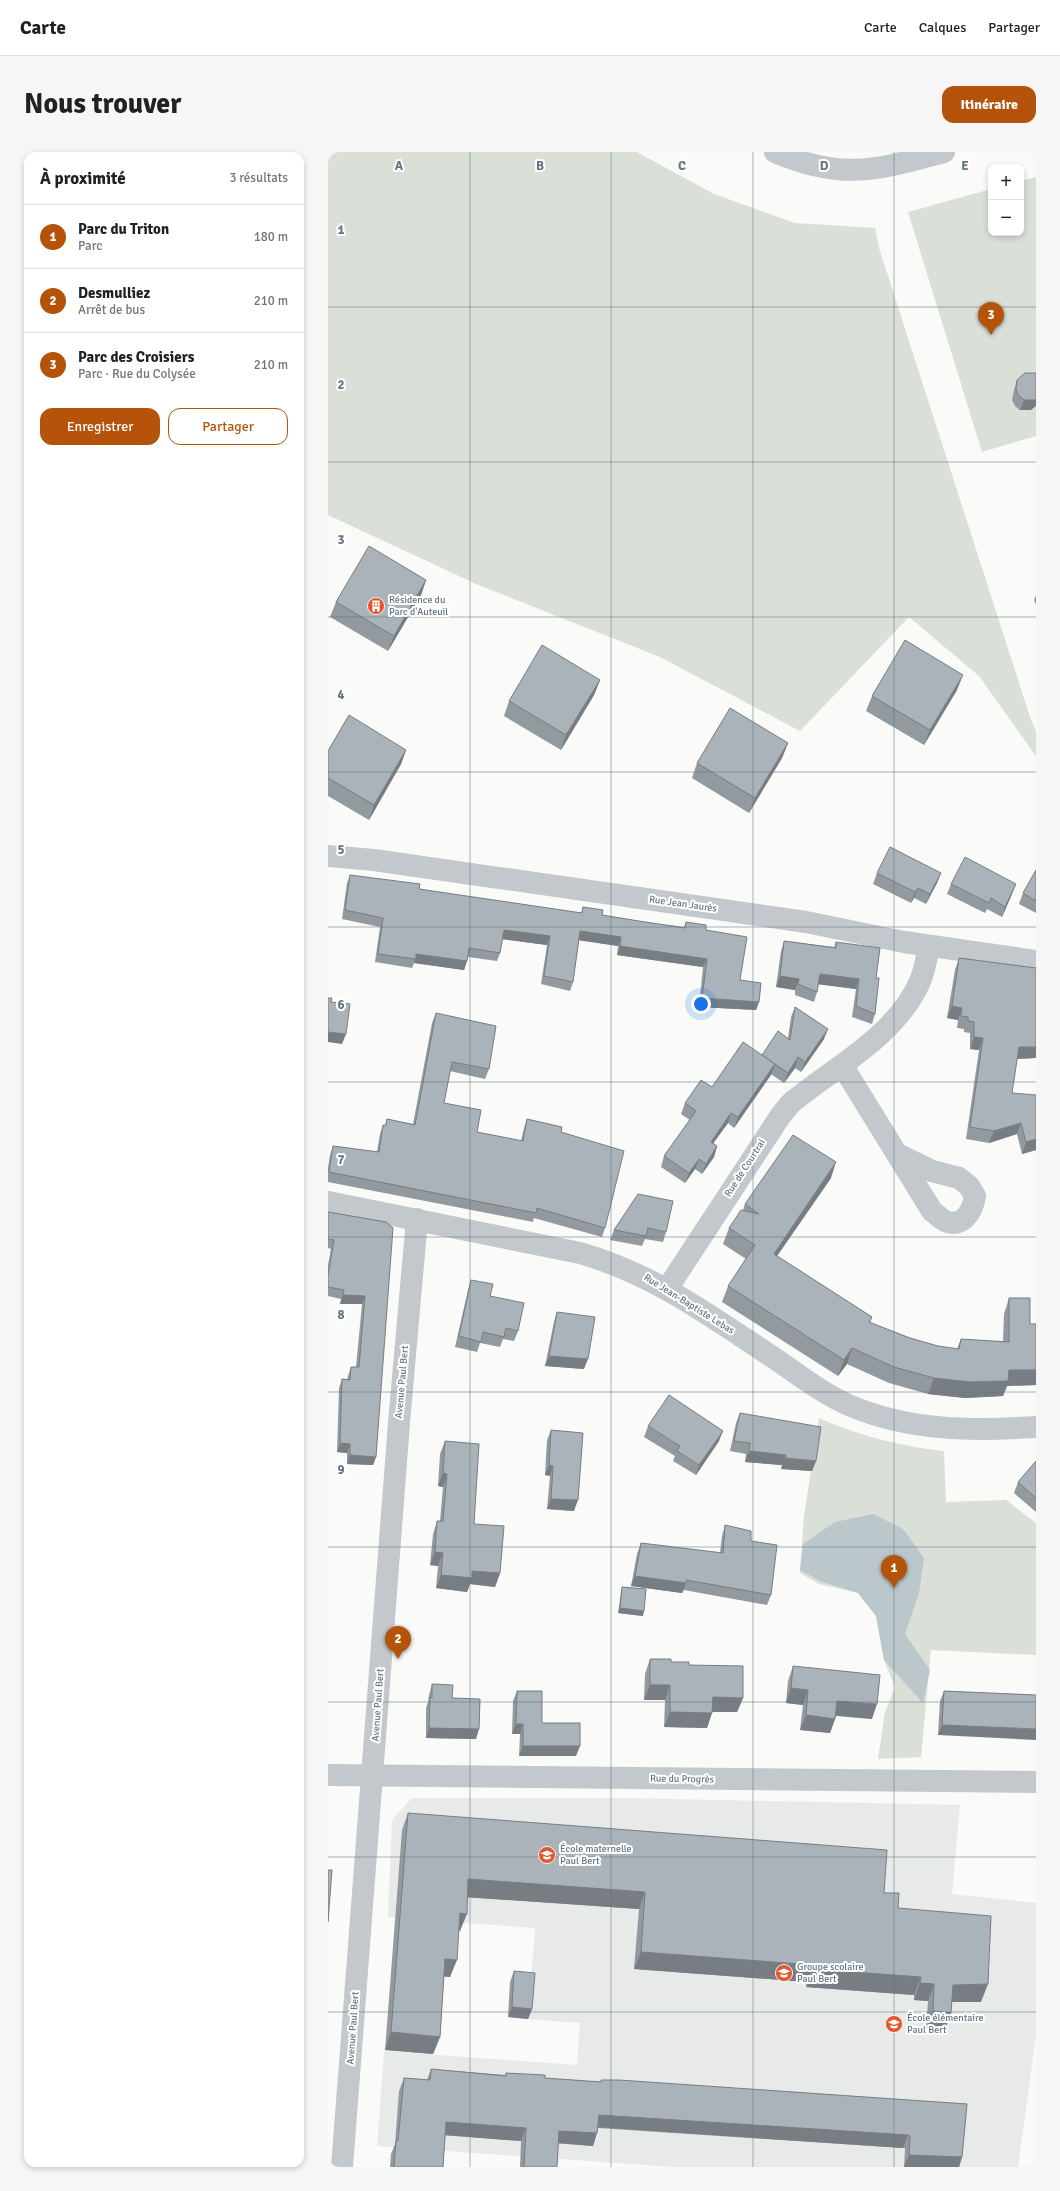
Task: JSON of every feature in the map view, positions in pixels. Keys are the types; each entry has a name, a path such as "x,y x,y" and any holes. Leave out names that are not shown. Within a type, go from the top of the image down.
{"street":[{"path":"775,152 812,166 859,170 881,168 944,152"},
{"name":"Rue Jean Jaurès","path":"328,856 374,860 806,922 929,946 1036,961"},
{"name":"Rue de Courtrai","path":"668,1289 780,1116 791,1103 878,1036 906,1004 921,978 929,946"},
{"path":"842,1065 897,1154"},
{"name":"Rue Jean-Baptiste Lebas","path":"328,1202 580,1253 636,1272 668,1289 822,1391 858,1409 910,1423 946,1429 983,1430 1036,1427"},
{"name":"Avenue Paul Bert","path":"342,2167 400,1415 417,1219"},
{"name":"Rue du Progrès","path":"328,1776 372,1775 1036,1782"}],"shaded area":[{"path":"337,152 637,152 714,194 795,223 875,228 879,248 1030,717 1036,731 1036,756 979,676 909,617 800,731 660,657 476,584 328,515 328,156"},
{"path":"1036,177 1036,436 982,452 908,212 988,190 988,236 1024,236 1024,180"},
{"path":"819,1418 865,1435 895,1443 944,1451 946,1502 1006,1500 1036,1523 1036,1655 931,1650 921,1757 878,1759 885,1712 895,1687 884,1660 876,1616 858,1593 819,1584 800,1573 804,1516"},
{"path":"873,1514 903,1529 924,1558 919,1593 905,1634 930,1670 923,1703 884,1660 876,1616 858,1593 820,1581 800,1570 803,1544 835,1522"},
{"name":"Groupe scolaire Paul Bert","path":"412,1798 627,1798 960,1805 952,1894 1036,1903 1036,2036 1018,2167 672,2167 377,2146 384,2051 577,2065 580,2023 528,2019 535,1928 388,1917 392,1820"}],"building":[{"path":"1025,373 1036,373 1035,400 1024,400 1019,396 1016,389 1017,380"},
{"name":"Résidence du Parc d'Auteuil","path":"369,546 426,580 394,636 336,602"},
{"path":"905,640 963,675 930,730 872,696"},
{"path":"542,645 600,680 566,735 509,701"},
{"path":"730,708 788,743 755,798 697,763"},
{"path":"349,715 406,750 374,805 328,778 328,751"},
{"path":"890,847 941,873 930,894 918,888 915,892 877,873"},
{"path":"965,857 1016,884 1005,907 991,898 989,903 951,884"},
{"path":"1036,870 1036,901 1023,893"},
{"path":"350,875 420,884 419,889 582,913 583,907 603,910 602,915 685,928 686,922 706,925 706,930 747,937 740,980 761,983 759,1002 702,998 707,959 620,946 621,937 580,931 573,982 544,976 550,936 504,930 500,953 469,948 467,961 416,954 416,959 378,954 383,918 345,910"},
{"path":"784,941 836,948 836,942 880,948 876,978 879,978 875,1014 856,1006 859,979 820,974 817,992 798,984 799,979 780,976"},
{"path":"959,958 1036,968 1036,1047 1019,1047 1012,1093 1036,1095 1036,1139 1026,1142 1021,1123 994,1131 970,1127 983,1038 974,1037 974,1022 968,1021 968,1017 961,1016 962,1008 952,1006"},
{"path":"328,998 332,998 331,1002 350,1004 346,1034 328,1032"},
{"path":"795,1007 828,1029 805,1062 798,1057 788,1073 762,1055 778,1031 790,1040"},
{"path":"436,1013 496,1026 489,1069 452,1062 444,1103 481,1110 477,1132 523,1141 527,1119 562,1127 561,1132 624,1151 605,1228 537,1208 536,1213 329,1172 333,1146 379,1152 383,1125 386,1125 387,1119 415,1125"},
{"path":"743,1042 775,1064 738,1117 731,1113 711,1142 717,1146 706,1164 699,1159 689,1173 664,1156 696,1111 685,1103 701,1080 712,1087"},
{"path":"793,1135 836,1162 774,1254 872,1317 869,1322 910,1338 938,1346 959,1349 961,1339 1009,1342 1009,1298 1030,1298 1030,1324 1036,1324 1036,1370 1009,1370 1008,1381 970,1382 934,1378 894,1367 852,1348 844,1360 728,1286 755,1245 729,1228 741,1210 759,1214 745,1204"},
{"path":"638,1194 673,1201 666,1232 648,1228 646,1236 614,1230"},
{"path":"328,1212 386,1222 393,1228 376,1457 350,1455 350,1444 340,1443 342,1379 350,1380 351,1367 359,1367 365,1296 343,1295 344,1290 328,1287 328,1276 334,1240 328,1239"},
{"path":"471,1280 493,1284 490,1296 524,1303 518,1331 506,1328 504,1337 483,1332 481,1342 459,1336"},
{"path":"557,1312 595,1317 588,1359 549,1356"},
{"path":"669,1395 723,1431 699,1465 677,1451 680,1446 648,1426"},
{"path":"740,1413 821,1427 816,1461 785,1458 786,1455 749,1451 750,1443 734,1441"},
{"path":"551,1430 583,1433 578,1500 551,1499 553,1466 549,1465"},
{"path":"445,1441 479,1444 474,1524 504,1526 500,1573 472,1571 472,1578 441,1575 443,1553 435,1552 437,1521 443,1521 447,1474 443,1473"},
{"path":"1036,1461 1036,1498 1018,1482"},
{"path":"725,1525 751,1531 751,1541 777,1545 771,1595 686,1580 686,1583 635,1576 641,1543 723,1553"},
{"path":"622,1587 646,1589 644,1611 620,1608"},
{"path":"650,1659 671,1659 671,1662 689,1662 689,1665 743,1666 743,1698 713,1697 712,1713 670,1712 670,1685 650,1685"},
{"path":"793,1666 880,1675 877,1704 837,1701 835,1719 806,1715 808,1690 791,1688"},
{"path":"432,1684 453,1685 452,1698 480,1699 479,1729 429,1728"},
{"path":"517,1691 542,1691 542,1723 580,1723 580,1746 523,1746 523,1724 516,1724"},
{"path":"944,1691 1036,1695 1036,1729 942,1725"},
{"path":"408,1813 887,1850 884,1893 899,1893 898,1908 991,1916 988,1984 953,1985 951,2013 933,2011 934,1984 920,1983 921,1977 813,1969 813,1965 641,1952 645,1892 468,1879 467,1914 460,1913 457,1960 445,1959 440,2037 391,2032"},
{"path":"328,1870 332,1870 328,1922"},
{"path":"514,1971 535,1973 532,2009 512,2007"},
{"path":"431,2069 506,2076 506,2073 545,2075 545,2078 601,2082 601,2080 619,2080 967,2104 962,2157 909,2155 910,2136 908,2135 599,2115 597,2133 559,2131 557,2167 524,2167 526,2128 446,2122 443,2167 394,2167 404,2078 430,2080"}],"place":[{"name":"Parc des Croisiers","path":"991,335"},
{"name":"Résidence du Parc d'Auteuil","path":"376,606"},
{"name":"Parc du Triton","path":"894,1588"},
{"name":"Desmulliez","path":"398,1659"},
{"name":"École maternelle Paul Bert","path":"547,1855"},
{"name":"Groupe scolaire Paul Bert","path":"784,1973"},
{"name":"École élémentaire Paul Bert","path":"894,2024"}]}
